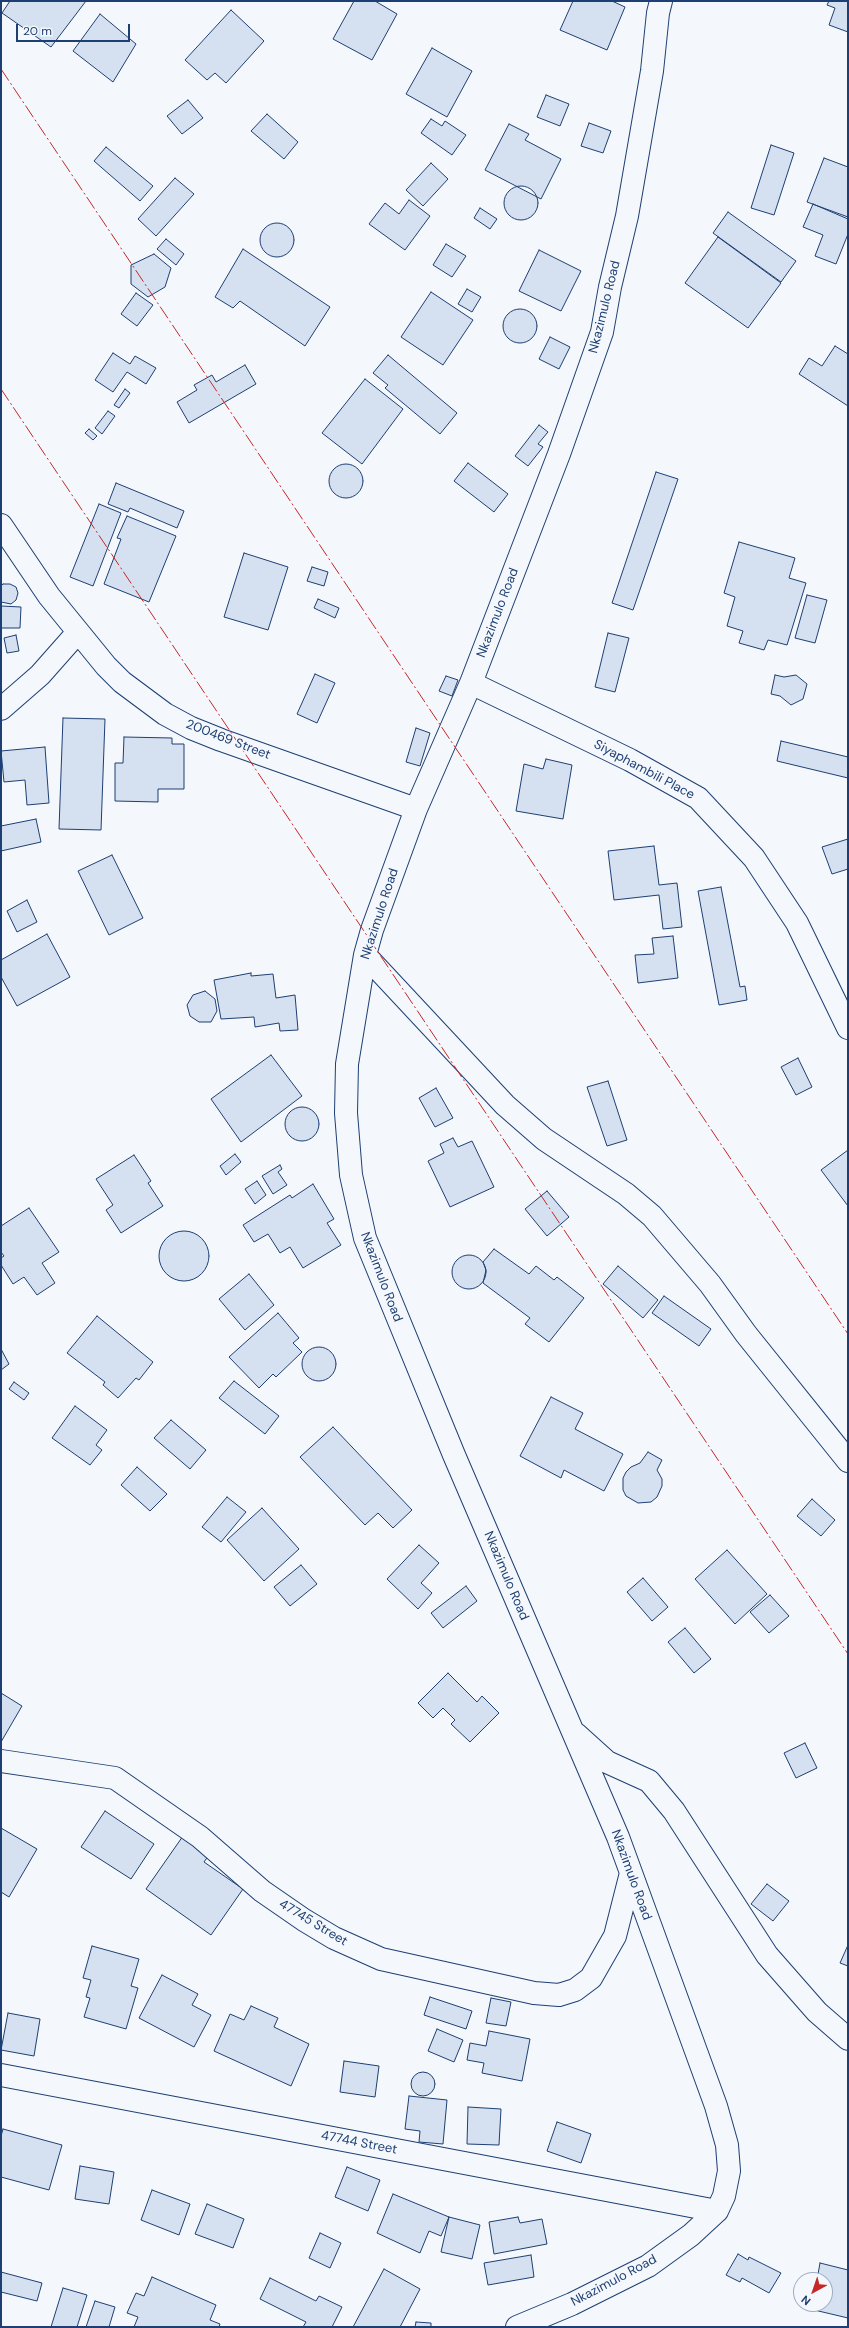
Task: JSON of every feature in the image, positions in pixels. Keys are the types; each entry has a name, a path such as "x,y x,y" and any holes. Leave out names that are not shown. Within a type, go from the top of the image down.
{"street":[{"name":"Nkazimulo Road","path":"517,2327 572,2304 648,2266 691,2235 717,2211 724,2196 729,2171 727,2145 716,2106 618,1837 571,1730 364,1238 351,1175 346,1113 347,1064 365,955 416,809 471,683 559,454 602,332 610,287 627,216 652,70 661,1"},
{"name":"200469 Street","path":"1,525 49,596 78,632 122,682 165,714 191,728 416,809"},
{"path":"1,709 40,675 78,632"},
{"name":"Siyaphambili Place","path":"471,683 630,760 698,798 754,858 796,923 848,1028"},
{"path":"365,955 505,1105 544,1139 626,1194 652,1216 710,1284 746,1334 848,1461"},
{"path":"571,1730 607,1762 649,1781 674,1810 767,1955 817,2012 848,2039"},
{"name":"47745 Street","path":"1,1761 115,1778 200,1837 262,1891 304,1920 334,1938 381,1959 534,1993 559,1995 575,1990 591,1978 614,1936 631,1873"},
{"name":"47744 Street","path":"1,2075 717,2211"}],"building":[{"path":"10,1 86,1 51,47 2,13"},
{"path":"354,1 375,1 397,14 372,60 333,39"},
{"path":"573,1 612,1 625,7 607,50 560,30"},
{"path":"829,1 848,1 848,32 829,25 835,8 827,5"},
{"path":"231,10 264,41 226,83 215,73 207,80 185,60"},
{"path":"100,14 136,44 113,82 73,51"},
{"path":"432,48 472,71 447,117 406,94"},
{"path":"546,95 569,104 560,126 537,117"},
{"path":"188,100 203,118 182,134 167,116"},
{"path":"267,114 298,142 284,159 251,131"},
{"path":"431,119 442,126 445,121 466,135 452,155 421,133"},
{"path":"589,123 611,131 603,153 581,146"},
{"path":"509,124 529,134 525,140 561,159 541,199 485,170"},
{"path":"771,145 794,153 774,215 751,208"},
{"path":"106,147 153,186 140,201 94,161"},
{"path":"824,158 848,167 848,217 807,202"},
{"path":"431,163 448,179 423,206 406,190"},
{"path":"175,178 194,194 156,236 138,219"},
{"path":"518,186 524,186 533,191 537,197 537,209 533,215 524,220 518,220 509,215 504,206 504,200 509,191"},
{"path":"409,200 430,216 405,250 369,224 385,203 399,214"},
{"path":"813,204 848,219 848,234 836,264 815,256 823,235 803,227"},
{"path":"480,208 497,219 490,229 474,218"},
{"path":"728,212 796,261 781,282 713,233"},
{"path":"280,223 289,228 293,233 293,247 289,252 284,256 274,257 270,256 261,247 260,237 261,233 270,224"},
{"path":"718,237 781,283 748,328 685,283"},
{"path":"166,239 184,254 176,265 157,249"},
{"path":"446,244 466,256 452,277 433,265"},
{"path":"243,249 330,307 305,346 240,301 233,308 215,297"},
{"path":"539,250 581,271 561,311 519,291"},
{"path":"154,254 171,268 165,287 148,297 131,284 131,265"},
{"path":"467,289 481,297 472,312 458,304"},
{"path":"431,292 473,320 443,365 401,337"},
{"path":"136,293 153,305 137,326 121,314"},
{"path":"523,309 532,314 536,319 536,333 532,338 527,342 517,343 513,342 504,333 503,323 504,319 513,310"},
{"path":"550,337 570,347 559,369 539,359"},
{"path":"835,346 848,354 848,406 799,374 809,358 822,366"},
{"path":"113,353 130,364 135,356 156,368 146,384 127,372 113,392 95,380"},
{"path":"388,355 457,413 440,434 385,388 388,385 373,373"},
{"path":"245,365 256,384 189,423 177,402 197,390 194,385 212,375 216,382"},
{"path":"365,379 403,409 362,464 322,433"},
{"path":"125,389 130,393 119,408 114,405"},
{"path":"108,411 115,416 102,434 95,428"},
{"path":"539,425 548,432 538,444 543,447 528,466 515,456"},
{"path":"89,429 97,436 93,440 85,433"},
{"path":"468,463 508,494 494,512 454,481"},
{"path":"349,464 358,469 362,474 362,488 358,493 353,497 343,498 339,497 330,488 329,478 330,474 339,465"},
{"path":"656,472 678,479 633,610 612,603"},
{"path":"116,483 184,511 177,528 130,508 128,512 108,504"},
{"path":"99,504 121,513 93,586 70,577"},
{"path":"127,516 176,536 149,602 104,584 121,539 117,538"},
{"path":"739,542 795,558 789,578 806,583 787,645 768,640 764,650 739,643 743,631 727,626 735,597 724,593"},
{"path":"244,553 288,567 268,630 224,617"},
{"path":"312,567 328,572 324,586 307,581"},
{"path":"3,584 10,584 16,587 18,593 16,600 11,604 1,602 1,586"},
{"path":"807,595 827,600 815,643 795,638"},
{"path":"318,599 339,608 335,618 314,608"},
{"path":"1,606 21,607 20,628 1,628"},
{"path":"608,633 629,638 615,692 595,687"},
{"path":"16,635 19,651 7,653 4,638"},
{"path":"315,674 335,683 317,723 297,714"},
{"path":"775,675 784,677 796,675 807,684 803,699 791,705 780,696 771,694"},
{"path":"446,676 458,680 452,696 439,691"},
{"path":"63,718 105,719 101,830 59,829"},
{"path":"416,728 430,733 420,766 406,762"},
{"path":"124,737 172,738 172,744 184,744 184,789 158,789 158,802 115,801 115,763 123,763"},
{"path":"781,741 848,757 848,778 777,761"},
{"path":"45,747 49,803 27,805 25,780 4,782 1,751"},
{"path":"546,759 572,765 563,819 516,811 524,764 543,769"},
{"path":"36,819 41,842 1,851 1,826"},
{"path":"848,839 848,869 832,874 822,847"},
{"path":"654,846 659,885 677,883 682,927 663,929 659,895 614,900 608,851"},
{"path":"112,855 143,918 109,935 78,871"},
{"path":"721,887 740,987 745,986 747,1000 719,1005 698,891"},
{"path":"27,900 37,922 17,932 7,911"},
{"path":"47,934 70,977 17,1006 1,977 1,960"},
{"path":"673,936 678,978 638,983 635,955 654,954 652,938"},
{"path":"251,973 251,976 273,974 276,998 295,995 298,1030 280,1031 279,1023 255,1027 254,1017 221,1019 214,980"},
{"path":"205,991 215,999 217,1011 211,1022 199,1022 190,1016 187,1005 193,995"},
{"path":"271,1055 302,1096 241,1142 211,1099"},
{"path":"798,1058 812,1087 796,1095 781,1067"},
{"path":"608,1081 627,1140 607,1146 587,1087"},
{"path":"436,1088 453,1118 435,1127 419,1098"},
{"path":"305,1107 314,1112 318,1117 318,1131 314,1136 309,1140 299,1141 295,1140 286,1131 285,1121 286,1117 295,1108"},
{"path":"453,1138 458,1147 472,1141 494,1187 450,1207 428,1161 444,1153 440,1144"},
{"path":"848,1150 848,1206 821,1170"},
{"path":"235,1154 241,1162 226,1175 220,1166"},
{"path":"134,1155 151,1181 148,1183 163,1206 121,1233 106,1210 113,1205 96,1179"},
{"path":"280,1165 282,1169 278,1172 287,1185 273,1194 262,1176"},
{"path":"257,1181 266,1195 255,1204 245,1189"},
{"path":"313,1184 334,1219 327,1223 341,1245 303,1268 290,1247 280,1253 268,1234 254,1242 243,1225 290,1195 292,1198"},
{"path":"547,1191 569,1217 547,1236 525,1209"},
{"path":"29,1208 59,1252 42,1263 55,1283 37,1295 24,1277 13,1284 1,1265 1,1258 4,1256 1,1252 1,1226"},
{"path":"184,1231 193,1233 202,1238 207,1247 209,1256 207,1265 202,1274 193,1279 184,1281 175,1279 166,1274 161,1265 159,1256 161,1247 166,1238 175,1233"},
{"path":"494,1249 529,1274 536,1266 554,1280 557,1277 584,1298 549,1342 525,1324 530,1318 483,1283 486,1270 483,1262"},
{"path":"472,1255 481,1260 485,1265 485,1279 481,1284 476,1288 466,1289 462,1288 453,1279 452,1269 453,1265 462,1256"},
{"path":"618,1266 658,1300 643,1318 603,1284"},
{"path":"249,1274 274,1305 245,1330 219,1299"},
{"path":"664,1296 711,1329 699,1346 652,1313"},
{"path":"278,1313 299,1338 293,1343 302,1352 276,1377 273,1374 259,1388 229,1357"},
{"path":"97,1316 153,1362 139,1380 136,1378 118,1398 103,1385 105,1382 67,1353"},
{"path":"316,1347 322,1347 331,1352 335,1358 335,1370 331,1376 322,1381 316,1381 307,1376 302,1367 302,1361 307,1352"},
{"path":"1,1349 9,1364 1,1370"},
{"path":"234,1381 279,1416 265,1434 219,1398"},
{"path":"14,1382 29,1393 24,1400 9,1389"},
{"path":"551,1397 583,1413 575,1429 623,1454 604,1491 564,1470 561,1478 520,1456"},
{"path":"75,1406 107,1430 96,1445 102,1450 90,1465 52,1438"},
{"path":"171,1420 206,1450 190,1469 154,1438"},
{"path":"333,1427 412,1510 393,1528 378,1513 365,1525 300,1457"},
{"path":"648,1452 662,1460 657,1470 662,1479 662,1486 657,1497 651,1502 638,1503 626,1496 623,1490 623,1478 626,1472 631,1467 640,1463"},
{"path":"137,1467 167,1494 150,1511 121,1485"},
{"path":"227,1497 246,1512 221,1542 202,1527"},
{"path":"812,1499 835,1520 821,1536 797,1516"},
{"path":"262,1508 299,1549 264,1581 227,1540"},
{"path":"419,1545 439,1563 421,1583 432,1593 418,1609 387,1579"},
{"path":"727,1550 767,1594 735,1624 695,1579"},
{"path":"301,1565 317,1584 290,1606 274,1587"},
{"path":"643,1578 668,1607 652,1621 627,1592"},
{"path":"466,1586 477,1601 443,1628 431,1613"},
{"path":"770,1595 789,1616 769,1633 750,1612"},
{"path":"685,1628 711,1659 694,1673 668,1642"},
{"path":"448,1673 477,1702 482,1696 499,1713 470,1742 451,1724 455,1720 443,1708 433,1718 418,1703"},
{"path":"1,1693 22,1706 1,1742"},
{"path":"805,1743 817,1768 796,1778 784,1753"},
{"path":"105,1811 154,1844 131,1879 81,1847"},
{"path":"1,1828 37,1849 9,1897 1,1892"},
{"path":"183,1836 209,1855 204,1862 243,1889 211,1935 146,1889"},
{"path":"767,1884 789,1901 773,1921 751,1904"},
{"path":"848,1945 848,1966 840,1963"},
{"path":"92,1946 139,1959 131,1986 138,1988 126,2029 84,2017 90,1998 86,1997 91,1980 83,1978"},
{"path":"162,1975 198,1994 192,2005 211,2015 194,2047 139,2018"},
{"path":"430,1997 472,2011 466,2029 424,2015"},
{"path":"491,1998 511,2002 506,2026 486,2023"},
{"path":"251,2006 278,2018 274,2027 309,2044 291,2086 214,2051 230,2014 244,2020"},
{"path":"8,2013 40,2019 34,2056 1,2050"},
{"path":"437,2029 463,2040 454,2062 428,2051"},
{"path":"489,2031 530,2039 522,2081 482,2073 484,2063 467,2060 470,2043 486,2046"},
{"path":"344,2061 379,2066 375,2097 340,2092"},
{"path":"423,2072 428,2073 434,2079 434,2089 428,2095 423,2096 418,2095 412,2089 411,2084 412,2079 418,2073"},
{"path":"409,2096 447,2100 443,2144 419,2142 420,2131 405,2129"},
{"path":"468,2107 501,2109 499,2145 467,2144"},
{"path":"557,2122 591,2134 581,2163 547,2151"},
{"path":"3,2129 62,2145 49,2190 1,2177 1,2136"},
{"path":"80,2166 114,2172 109,2204 75,2199"},
{"path":"347,2167 380,2180 368,2211 335,2197"},
{"path":"152,2190 190,2204 179,2235 141,2220"},
{"path":"393,2194 449,2217 441,2236 429,2231 420,2253 377,2233"},
{"path":"207,2204 244,2219 233,2248 195,2234"},
{"path":"449,2217 480,2225 472,2259 441,2252"},
{"path":"518,2217 520,2223 542,2219 547,2244 494,2254 489,2222"},
{"path":"320,2233 341,2243 330,2268 309,2258"},
{"path":"738,2254 748,2260 749,2257 781,2273 769,2293 742,2278 740,2282 726,2275"},
{"path":"531,2255 534,2277 488,2285 484,2263"},
{"path":"820,2263 848,2270 848,2318 823,2312 833,2312 833,2272 818,2272"},
{"path":"384,2269 420,2289 400,2327 353,2327"},
{"path":"1,2272 42,2283 37,2301 1,2292"},
{"path":"152,2277 216,2305 210,2320 220,2324 219,2327 134,2327 138,2317 127,2313 136,2293 144,2296"},
{"path":"270,2278 316,2301 319,2296 342,2307 332,2327 303,2327 306,2322 260,2299"},
{"path":"63,2288 87,2295 77,2327 51,2327"},
{"path":"95,2301 115,2307 109,2327 86,2327"},
{"path":"416,2322 431,2323 431,2327 415,2327"}],"power":[{"path":"1,69 848,1334"},
{"path":"1,389 848,1654"}]}
